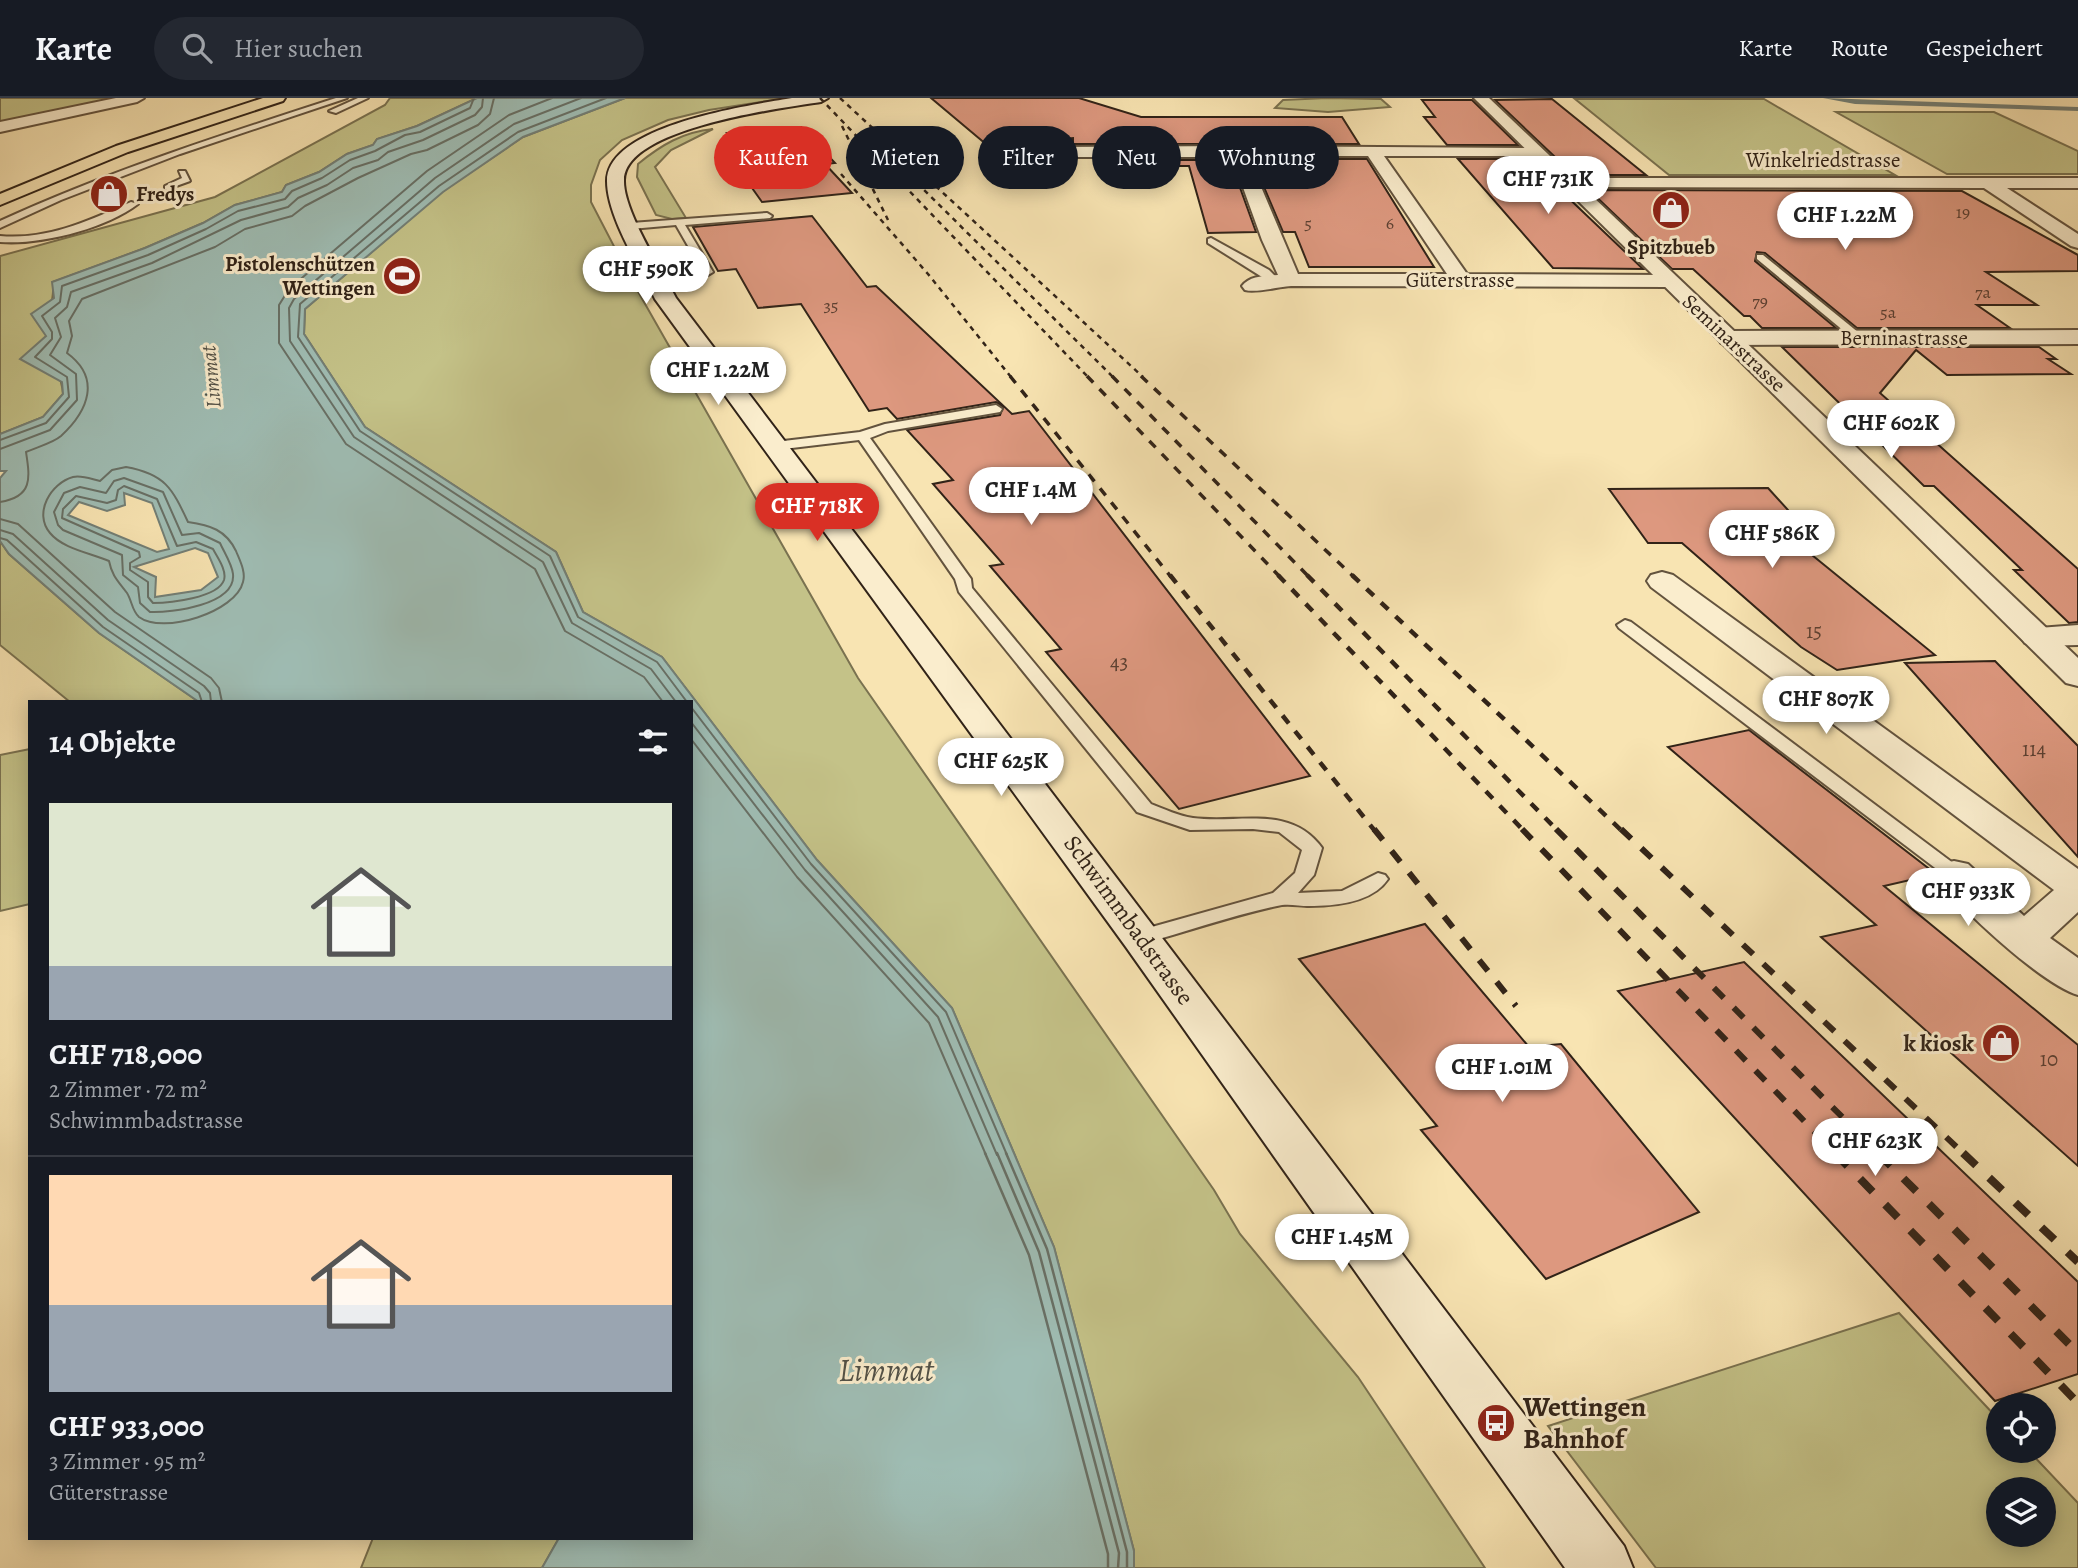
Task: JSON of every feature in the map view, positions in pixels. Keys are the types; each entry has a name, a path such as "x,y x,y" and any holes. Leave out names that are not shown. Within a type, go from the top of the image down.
{"main road":[{"path":"0,200 122,149 278,98"},
{"path":"91,164 304,98"}],"street":[{"path":"0,127 137,98"},
{"name":"Schwimmbadstrasse","path":"821,98 723,115 677,128 639,146 621,161 614,178 631,226 666,299 1141,937 1602,1568"},
{"name":"Seminarstrasse","path":"1481,98 2078,676"},
{"path":"1078,152 1195,151"},
{"path":"1339,152 1534,151"},
{"path":"1374,153 1461,280"},
{"path":"1986,182 2078,242"},
{"name":"Winkelriedstrasse","path":"1567,183 2078,183"},
{"path":"1253,189 1272,240 1282,280"},
{"name":"Güterstrasse","path":"1252,286 1282,280 1668,281"},
{"path":"2054,337 2078,353"},
{"name":"Berninastrasse","path":"1729,338 2078,337"},
{"path":"1662,580 2078,889 2023,939"},
{"path":"2036,636 2078,635"},
{"path":"1954,873 2023,939 2078,980"}],"lane":[{"path":"0,225 58,198 177,152 343,98"},
{"path":"326,114 364,98"},
{"path":"168,188 187,179 182,173"},
{"path":"0,239 46,239 134,204"},
{"path":"631,226 767,216"},
{"path":"679,223 708,271"},
{"path":"1211,240 1282,280"},
{"path":"1760,257 1860,339"},
{"path":"775,446 862,436 885,428 996,408"},
{"path":"862,436 963,579 964,589 1144,808 1190,824 1253,823 1285,827 1312,848 1304,875 1280,898"},
{"path":"1625,625 1954,873"},
{"path":"1141,937 1280,898 1332,900 1364,891 1378,878"}],"shaded area":[{"path":"0,98 116,98 0,122"},
{"path":"390,98 477,98 417,126 377,139 373,145 347,154 319,172 286,185 282,192 235,205 203,223 145,248 53,282 46,336 63,394 43,417 0,434 0,256 215,197 385,105"},
{"path":"625,98 787,98 709,110 668,120 622,140 600,160 591,185 591,202 632,281 858,678 1214,1190 1240,1234 1358,1377 1485,1568 1134,1568 1134,1551 1054,1247 952,1008 817,860 662,657 583,612 556,552 365,427 304,334 305,309 443,191 523,137"},
{"path":"1381,99 1390,107 1328,112 1275,108 1283,100"},
{"path":"1575,99 1764,99 1895,175 1669,175"},
{"path":"1836,112 1994,112 2078,151 2078,174 1947,174"},
{"path":"713,129 671,150 655,167 686,218 672,219 656,215 637,177 638,164 673,140"},
{"path":"0,541 9,554 99,633 196,700 68,700 0,645"},
{"path":"28,749 28,904 0,911 0,755"},
{"path":"1899,1313 1986,1406 1986,1463 2040,1463 2054,1477 1986,1477 1986,1547 2056,1547 2056,1480 2078,1503 2078,1568 1656,1568 1548,1426"},
{"path":"372,1540 558,1540 542,1568 361,1568"}],"water":[{"name":"Limmat","path":"477,98 625,98 523,137 443,192 305,309 304,334 365,427 556,552 583,612 662,657 817,860 952,1008 1054,1247 1134,1551 1134,1568 542,1568 558,1540 693,1540 693,700 196,700 99,633 9,554 0,541 0,478 6,471 0,471 0,434 43,417 63,394 62,382 20,359 46,336 31,314 54,298 52,282 145,248 203,223 235,205 282,192 286,185 319,172 347,154 373,145 377,139 417,126","holes":["124,493 152,503 169,549 157,552 68,515 79,502 107,511 125,505","195,548 208,553 218,577 201,590 155,597 156,577 134,567"]}],"building":[{"path":"931,98 1079,98 1141,117 1342,117 1359,144 1339,144 1339,126 1195,126 1195,144 1181,144 1181,126 1092,126 1092,144 1078,144 1078,126 978,126 978,137"},
{"path":"1552,99 1646,175 1574,175 1495,100"},
{"path":"1422,100 1472,100 1518,145 1447,145 1424,117 1435,117"},
{"path":"1339,159 1367,159 1434,267 1309,267 1295,232 1283,232 1265,189 1339,189"},
{"path":"1458,159 1532,159 1559,189 1643,269 1553,268"},
{"path":"1181,160 1195,160 1195,187 1189,166 1181,166"},
{"path":"832,172 852,193 762,202 753,189 832,189"},
{"path":"1196,189 1240,189 1256,232 1208,233"},
{"path":"1589,190 1962,191 2078,255 2078,271 1986,272 2037,305 1977,305 2010,328 1857,328 1765,253 1757,252 1755,261 1836,328 1762,328 1750,316 1744,316 1693,269 1672,269"},
{"path":"812,216 867,287 876,286 1012,414 1029,411 1310,776 1179,809 1046,652 1061,649 990,566 1003,564 933,484 953,480 907,430 1000,415 1003,407 996,402 897,419 887,408 869,411 801,304 758,308 736,269 718,271 693,227"},
{"path":"1782,347 2039,347 2056,359 2048,359 2071,374 1947,375 1916,350 1880,393 2078,569 2078,622 2069,623 2014,570 2022,570 1934,486 1924,486"},
{"path":"1768,488 1817,542 1796,542 1935,655 1837,670 1801,647 1682,543 1648,543 1609,489"},
{"path":"1995,661 2078,746 2078,857 1905,663"},
{"path":"1749,730 1932,871 1932,875 1884,886 2078,1045 2078,1166 1821,937 1876,925 1668,747"},
{"path":"1425,924 1529,1047 1561,1044 1699,1212 1546,1279 1421,1130 1437,1126 1299,959"},
{"path":"1744,962 2078,1282 2078,1374 2020,1393 1988,1393 1618,991"}],"waterway":[{"path":"1826,98 1855,102 2078,109"}],"railway":[{"path":"820,98 1088,377"},
{"path":"840,98 1143,377"},
{"path":"842,126 888,220"},
{"path":"841,174 928,274 1011,377"},
{"path":"923,189 1112,376"},
{"path":"1010,376 1171,577"},
{"path":"1087,376 1280,577"},
{"path":"1112,376 1309,577"},
{"path":"1141,376 1354,577"},
{"path":"1170,575 1375,831"},
{"path":"1278,575 1524,831"},
{"path":"1307,575 1558,831"},
{"path":"1352,575 1622,831"},
{"path":"1374,829 1516,1006"},
{"path":"1522,829 1837,1155"},
{"path":"1556,829 1880,1155"},
{"path":"1621,829 1965,1155"},
{"path":"1835,1153 2078,1403"},
{"path":"1963,1153 2078,1262"},
{"path":"1880,1155 2078,1353"}],"place":[{"name":"Fredys","path":"109,194"},
{"name":"Spitzbueb","path":"1671,210"},
{"name":"Pistolenschützen Wettingen","path":"402,276"},
{"name":"k kiosk","path":"2001,1043"},
{"name":"Wettingen Bahnhof","path":"1496,1423"}]}
